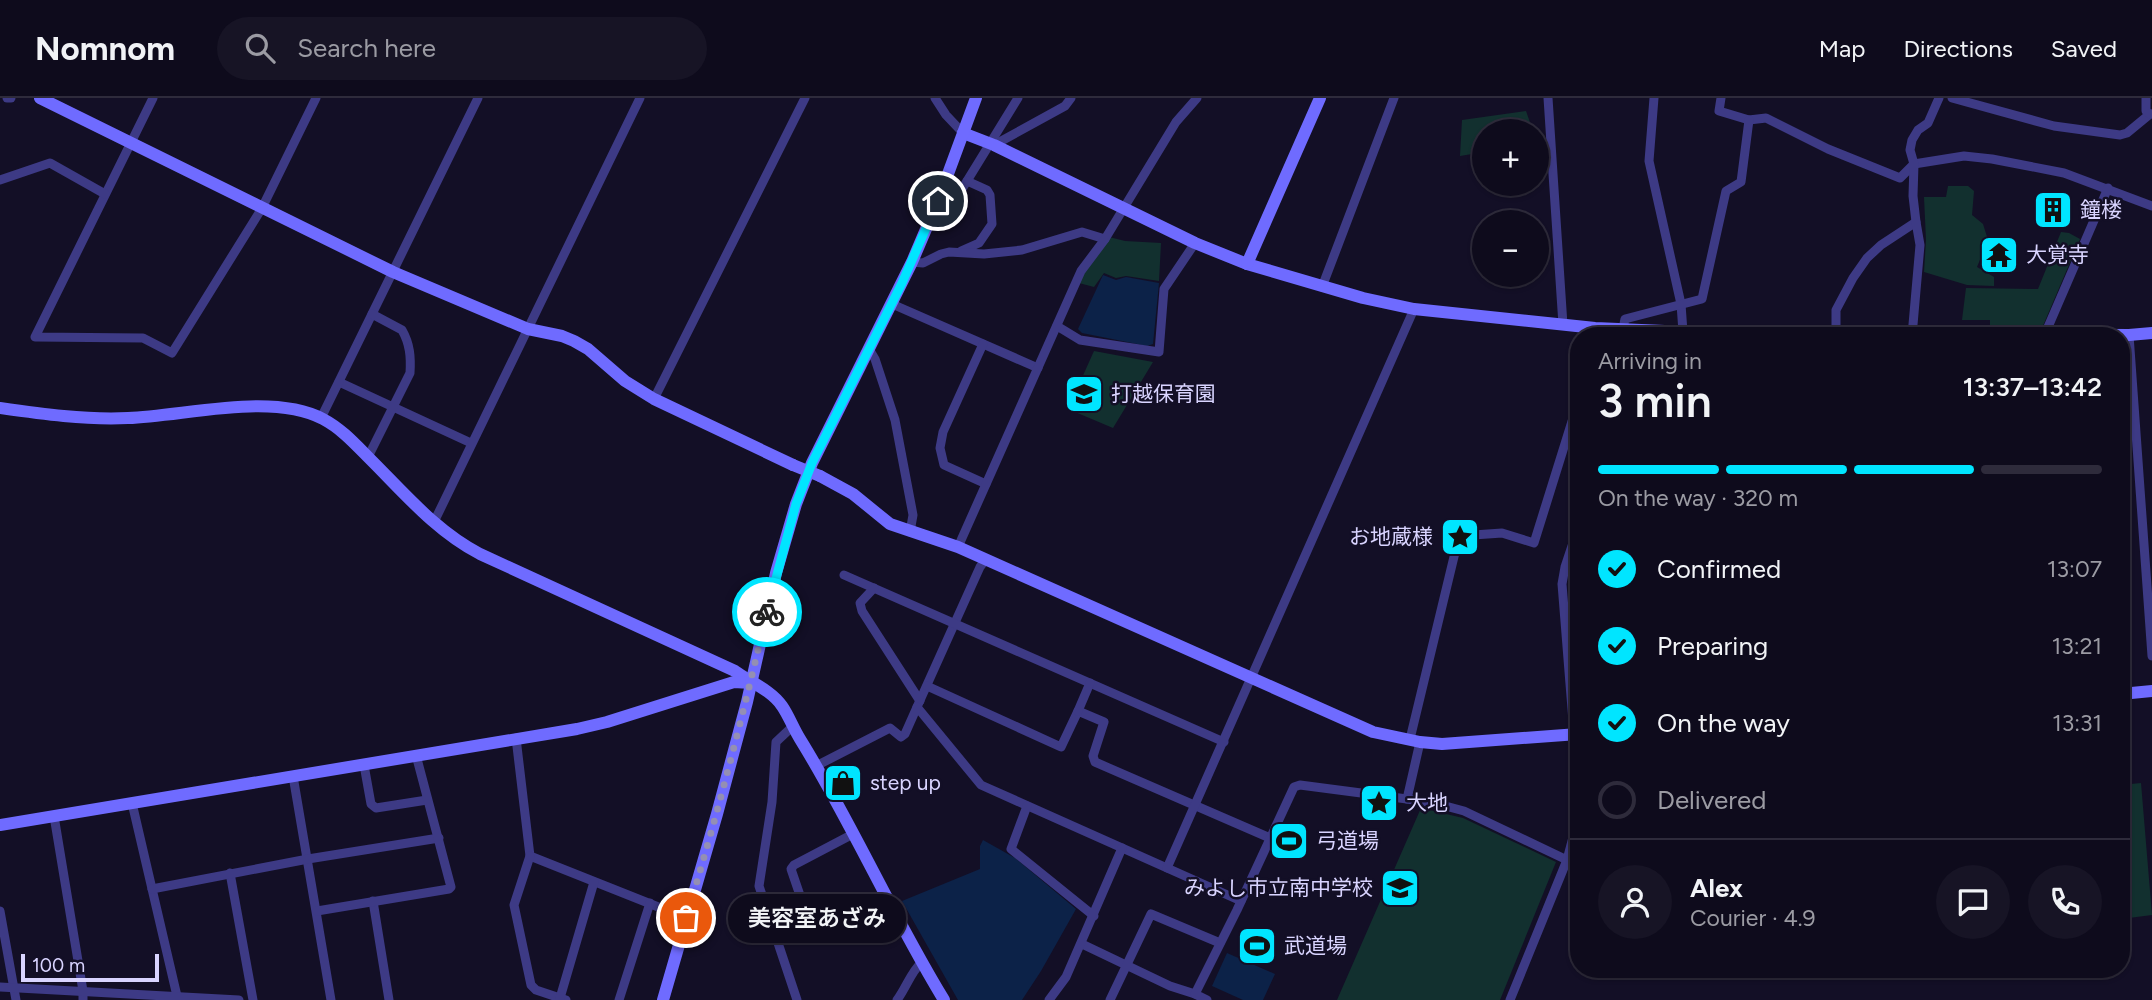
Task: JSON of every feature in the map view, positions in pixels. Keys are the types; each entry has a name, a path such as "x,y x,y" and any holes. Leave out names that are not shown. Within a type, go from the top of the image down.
{"street":[{"path":"40,98 393,272 528,330 574,341 588,349 625,381 654,399 820,476 853,494 890,524 986,559 1373,732 1415,741 1462,744 1570,735"},
{"path":"153,98 35,337 143,338 172,354 262,208 316,98"},
{"path":"321,418 478,98"},
{"path":"434,522 640,98"},
{"path":"654,399 805,98"},
{"path":"935,98 963,133 1195,243 1247,264 1322,287 1414,309 1572,327"},
{"path":"663,1000 717,814 776,573 796,504 812,463 912,262 937,204 976,98"},
{"path":"937,204 951,207 992,145 1018,98"},
{"path":"992,145 1065,106 1071,98"},
{"path":"958,547 1081,271 1125,208 1175,122 1197,98"},
{"path":"1247,264 1320,98"},
{"path":"1322,287 1394,98"},
{"path":"1548,98 1563,325"},
{"path":"1654,98 1650,161 1681,304 1683,327"},
{"path":"1721,98 1719,111 1749,120 1766,118 1828,149 1900,178 1914,164 1964,156 1992,159 2064,173 2152,206"},
{"path":"1913,327 1920,245 1913,196 1914,164 1910,150 1912,140 1918,130 1928,123 1940,98"},
{"path":"1952,98 2054,126 2120,135 2127,133 2151,114 2146,111 2146,98"},
{"path":"1623,327 1625,319 1702,299 1726,191 1741,182 1749,120"},
{"path":"0,180 50,163 105,194"},
{"path":"960,252 979,243 992,224 990,194 967,181"},
{"path":"2048,327 2108,188"},
{"path":"1836,327 1836,310 1867,258 1881,245 1916,222"},
{"path":"912,262 923,263 941,254 984,254 1022,250 1082,232 1105,239"},
{"path":"1057,326 1080,340 1159,352 1164,289 1195,243"},
{"path":"892,304 1038,368"},
{"path":"1167,868 1414,309"},
{"path":"368,457 410,373 411,351 402,330 372,314"},
{"path":"2130,335 2152,333"},
{"path":"983,344 943,432 940,448 944,466 986,484"},
{"path":"869,349 876,359 895,419 913,514 909,532"},
{"path":"2130,349 2152,656"},
{"path":"339,382 471,443"},
{"path":"0,408 56,416 106,419 170,416 258,406 294,408 335,426 458,542 735,671 763,688 781,705 921,963 944,1000"},
{"path":"1407,799 1415,741 1459,536 1502,533 1534,543 1570,428"},
{"path":"1570,552 1562,584 1570,670"},
{"path":"816,766 890,728 901,737 905,734 954,623 986,559"},
{"path":"844,575 1224,742"},
{"path":"874,588 860,603 862,611 919,704 981,786 1241,901"},
{"path":"0,825 591,726 734,682 751,683"},
{"path":"927,686 1061,747 1090,683"},
{"path":"2130,693 2152,691"},
{"path":"1078,710 1104,722 1093,756 1095,762 1270,838"},
{"path":"792,727 776,742 772,802 759,886 797,1000"},
{"path":"516,738 530,856 514,905 531,985 536,990 563,999 594,882"},
{"path":"317,911 451,887 416,755"},
{"path":"364,765 372,804 376,808 427,800"},
{"path":"293,776 331,1000"},
{"path":"1195,994 1294,787 1300,785 1438,804 1464,811 1567,860"},
{"path":"132,803 177,996"},
{"path":"1027,806 1010,849 1094,916"},
{"path":"54,816 83,995"},
{"path":"771,920 804,907 790,869 853,834"},
{"path":"152,889 229,873 439,838"},
{"path":"1049,1000 1066,977 1082,944 1122,848"},
{"path":"1510,1000 1570,849"},
{"path":"530,856 686,918"},
{"path":"229,873 253,1000"},
{"path":"373,901 389,1000"},
{"path":"619,1000 650,903"},
{"path":"0,911 16,1000"},
{"path":"1110,1000 1151,914 1220,943"},
{"path":"1082,944 1170,986 1207,1000"},
{"path":"897,1000 907,987 915,968 921,963"},
{"path":"0,986 83,995 239,1000"}],"green space":[{"path":"1526,111 1529,119 1472,119 1472,154 1460,156 1462,120"},
{"path":"1948,186 1968,186 1974,191 1972,215 1983,224 1988,240 1977,267 1994,277 1994,286 1967,285 1924,272 1924,197 1946,197"},
{"path":"2061,232 2080,239 2042,327 1990,326 1990,320 1962,320 1966,288 2038,289"},
{"path":"1109,237 1125,241 1161,243 1159,281 1126,276 1116,278 1104,273 1094,287 1079,283 1083,272"},
{"path":"1094,351 1153,362 1113,428 1068,409"},
{"path":"2141,783 2152,915 2130,918 2130,784"},
{"path":"1421,808 1463,818 1556,862 1500,1000 1337,1000"}],"water":[{"path":"1103,275 1116,280 1126,277 1159,283 1153,344 1147,346 1082,333 1078,329"},
{"path":"983,840 1015,858 1076,909 1022,1000 958,1000 902,901 980,869 980,846"},
{"path":"1227,953 1275,974 1263,1000 1243,1000 1212,986"}],"way so far":[{"path":"686,918 747,702 767,612"}],"place":[{"name":"鐘楼","path":"2053,210"},
{"name":"大覚寺","path":"1999,255"},
{"name":"打越保育園","path":"1084,394"},
{"name":"お地蔵様","path":"1460,537"},
{"name":"step up","path":"843,783"},
{"name":"大地","path":"1379,803"},
{"name":"弓道場","path":"1289,841"},
{"name":"みよし市立南中学校","path":"1400,888"},
{"name":"美容室あざみ","path":"686,918"},
{"name":"武道場","path":"1257,946"}],"route":[{"path":"767,612 796,504 812,463 902,283 938,201"}]}
